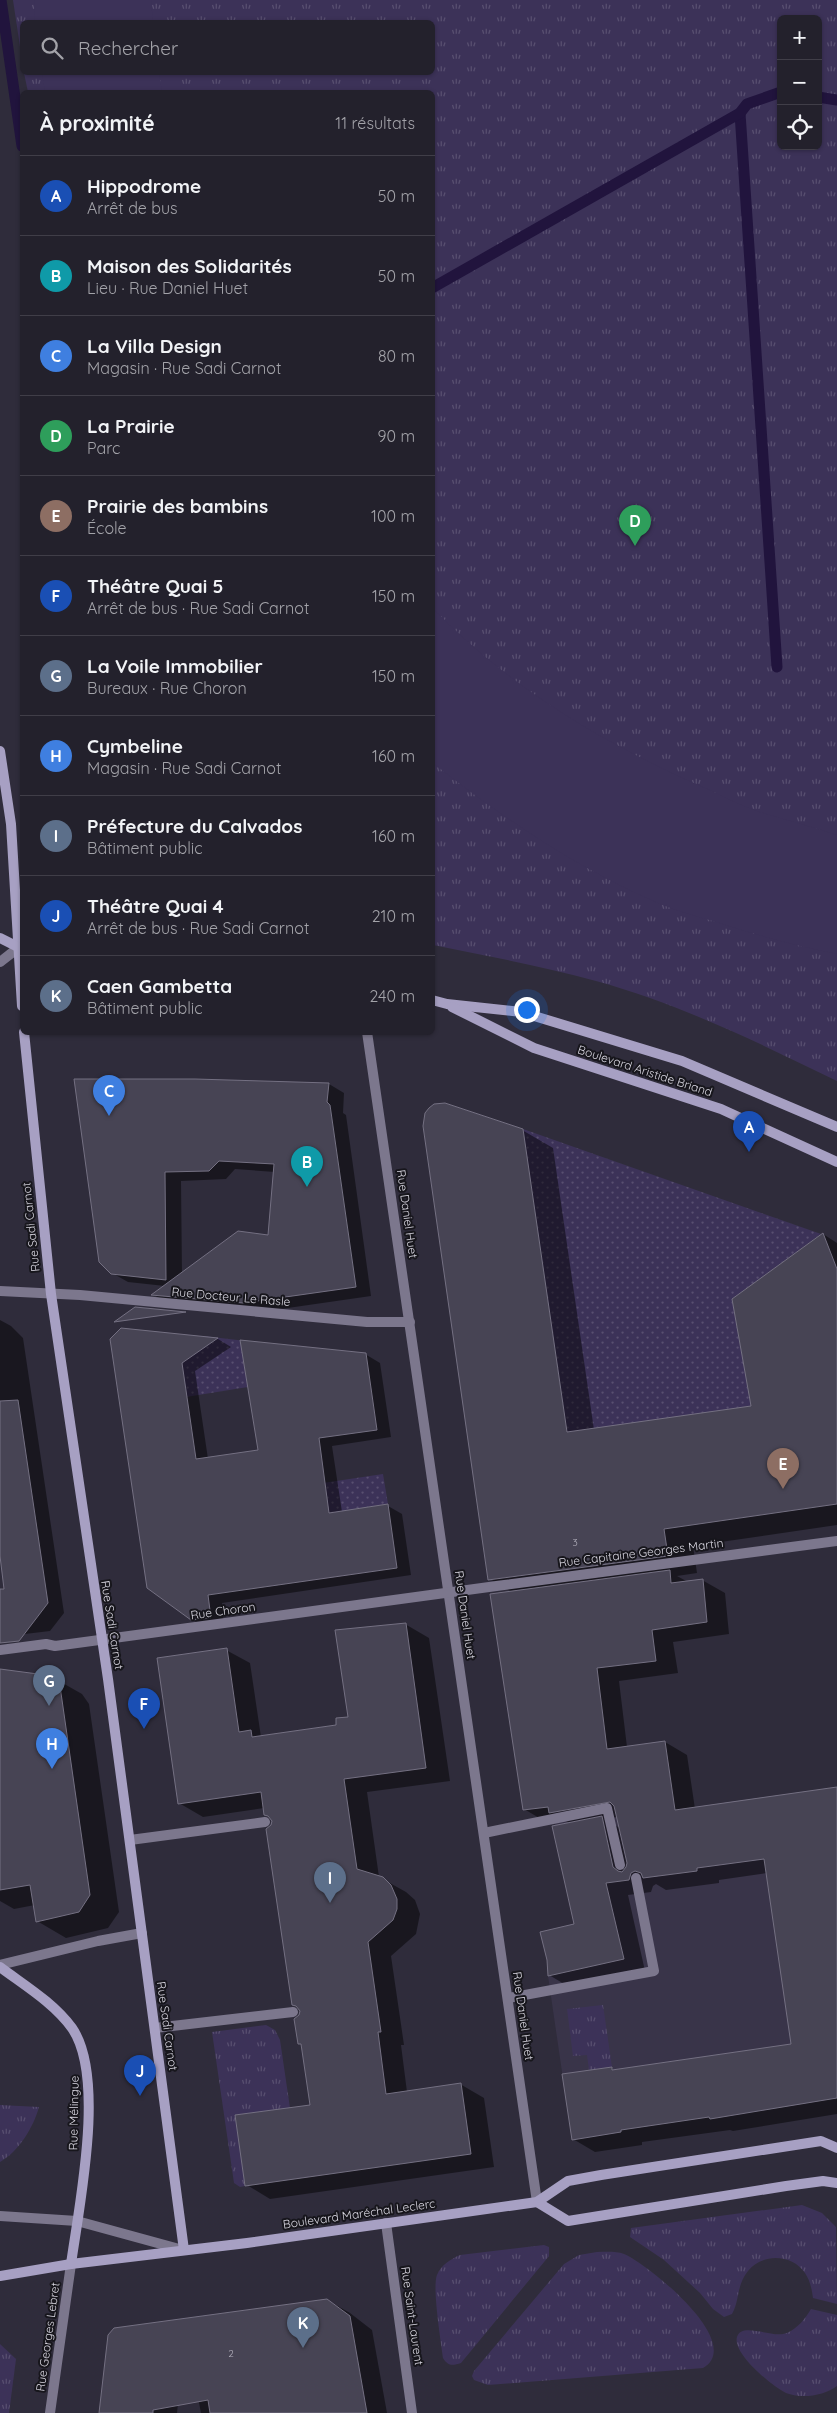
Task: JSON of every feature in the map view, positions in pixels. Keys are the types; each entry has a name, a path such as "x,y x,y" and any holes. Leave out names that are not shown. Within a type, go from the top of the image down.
{"main road":[{"path":"0,751 11,824 20,948"},
{"path":"13,852 20,860"},
{"path":"0,938 20,948"},
{"name":"Boulevard Aristide Briand","path":"435,1001 447,1004 521,1012 682,1061 837,1127"},
{"name":"Boulevard Aristide Briand","path":"447,1004 534,1048 721,1110 837,1162"},
{"name":"Rue Sadi Carnot","path":"24,1035 51,1294 130,1840 184,2250"},
{"name":"Rue Mélingue","path":"0,1966 54,2009 72,2028 85,2060 88,2078 86,2153 71,2264"},
{"name":"Boulevard Maréchal Leclerc","path":"0,2276 71,2264 538,2202 568,2181 820,2141 837,2148"},
{"path":"538,2202 568,2221 786,2186 823,2181 837,2183"}],"street":[{"path":"0,962 20,948"},
{"name":"Rue Daniel Huet","path":"367,1035 538,2202"},
{"name":"Rue Docteur Le Rasle","path":"0,1291 367,1322 410,1322"},
{"name":"Rue Capitaine Georges Martin","path":"449,1591 837,1541"},
{"name":"Rue Choron","path":"0,1650 46,1644 55,1646 102,1641 449,1591"},
{"path":"484,1833 607,1808 620,1865"},
{"path":"130,1840 265,1822"},
{"path":"508,1998 654,1971 636,1878"},
{"path":"0,1966 98,1940 142,1933"},
{"path":"155,2028 293,2012"},
{"name":"Boulevard Maréchal Leclerc","path":"0,2216 77,2221 184,2250"},
{"name":"Rue Saint-Laurent","path":"386,2223 412,2413"},
{"name":"Rue Georges Lebret","path":"50,2413 71,2264"}],"shaded area":[{"path":"665,1741 667,1811 837,1787 837,2098 710,2119 709,2117 621,2130 621,2132 572,2140 548,1976 623,1959 594,1827 557,1835 552,1806 594,1761 622,1747"}],"green space":[{"path":"13,0 837,0 837,1081 719,1025 627,990 515,961 435,945 435,90 28,90 24,75 435,75 435,20 20,20 20,47"},
{"path":"34,0 151,0 153,20 35,20"},
{"path":"42,75 159,75 162,90 45,90"},
{"path":"435,610 462,637 493,663 560,712 595,733 631,753 741,805 837,835 837,954 776,940 665,906 569,858 486,803 435,765"},
{"path":"523,1129 821,1234 732,1299 751,1406 567,1433"},
{"path":"203,1336 246,1341 254,1386 186,1397 179,1356 202,1343"},
{"path":"383,1474 388,1504 354,1509 355,1519 302,1526 296,1487"},
{"path":"603,2005 612,2067 589,2070 587,2055 573,2056 567,2009"},
{"path":"266,2025 275,2030 280,2040 290,2108 235,2115 245,2186 240,2187 234,2183 212,2032"},
{"path":"0,2105 39,2107 33,2123 24,2138 13,2152 0,2162"},
{"path":"802,2205 822,2213 836,2227 837,2304 813,2298 811,2285 805,2273 793,2262 777,2258 761,2261 748,2271 742,2282 732,2314 724,2317 713,2309 700,2293 664,2260 630,2237 631,2228"},
{"path":"544,2245 549,2247 549,2256 461,2363 453,2365 447,2363 443,2358 436,2302 436,2281 441,2268 450,2260 460,2255"},
{"path":"597,2252 624,2254 653,2273 689,2305 703,2324 712,2341 713,2356 703,2368 488,2385 474,2380 472,2376 474,2371 564,2264 579,2255"},
{"path":"811,2309 837,2315 837,2386 812,2396 792,2395 780,2390 755,2369 741,2352 737,2344 737,2337 740,2332 745,2330 774,2334 787,2333 801,2323"},
{"path":"0,2344 16,2359 9,2413 0,2413"}],"building":[{"path":"74,1079 195,1079 329,1083 327,1102 330,1105 356,1287 243,1303 151,1295 238,1231 268,1235 274,1164 219,1161 209,1171 165,1172 166,1280 111,1274 99,1262"},
{"path":"445,1103 523,1129 567,1432 751,1406 732,1299 823,1233 837,1269 837,1504 664,1529 668,1556 488,1580 423,1126 425,1113 429,1108 434,1104"},
{"path":"135,1307 186,1312 114,1322"},
{"path":"121,1328 218,1338 182,1363 196,1459 258,1450 240,1340 366,1353 377,1430 319,1438 329,1513 388,1504 397,1568 208,1595 211,1618 191,1620 147,1588 110,1339"},
{"path":"18,1400 48,1603 19,1641 0,1643 0,1589 4,1589 0,1556 0,1401"},
{"path":"670,1570 671,1583 703,1579 707,1622 652,1630 656,1661 597,1668 607,1749 665,1741 675,1810 837,1787 837,2098 710,2119 709,2117 621,2130 621,2132 572,2140 562,2074 612,2067 612,2070 791,2044 764,1859 697,1868 697,1871 643,1878 641,1873 635,1871 631,1873 629,1880 606,1883 624,1959 548,1976 547,1960 540,1932 574,1924 552,1826 602,1816 613,1867 622,1872 627,1863 614,1806 610,1802 549,1813 548,1807 523,1810 490,1594"},
{"path":"406,1623 426,1768 344,1779 357,1869 383,1877 391,1885 397,1899 397,1909 393,1920 368,1942 381,2032 378,2032 386,2094 461,2083 471,2154 245,2186 235,2115 310,2105 301,2044 298,2044 294,2019 299,2015 300,2011 296,2006 292,2005 266,1829 271,1825 272,1821 268,1816 264,1815 261,1792 178,1804 157,1658 227,1648 239,1732 251,1730 252,1737 336,1725 336,1718 348,1717 335,1630"},
{"path":"0,1669 53,1676 60,1686 90,1895 79,1912 36,1922 30,1885 0,1890"},
{"path":"327,2299 350,2316 367,2413 210,2413 208,2400 153,2410 153,2413 99,2413 108,2335 114,2328"}],"waterway":[{"path":"1,0 20,132"},
{"path":"435,286 740,113 747,104 777,93"},
{"path":"822,98 837,100"},
{"path":"740,113 777,667"}],"place":[{"name":"La Prairie","path":"635,546"},
{"name":"La Villa Design","path":"109,1116"},
{"name":"Hippodrome","path":"749,1152"},
{"name":"Maison des Solidarités","path":"307,1187"},
{"name":"Prairie des bambins","path":"783,1489"},
{"name":"La Voile Immobilier","path":"49,1706"},
{"name":"Théâtre Quai 5","path":"144,1729"},
{"name":"Cymbeline","path":"52,1769"},
{"name":"Préfecture du Calvados","path":"330,1903"},
{"name":"Théâtre Quai 4","path":"140,2096"},
{"name":"Caen Gambetta","path":"303,2348"}]}
